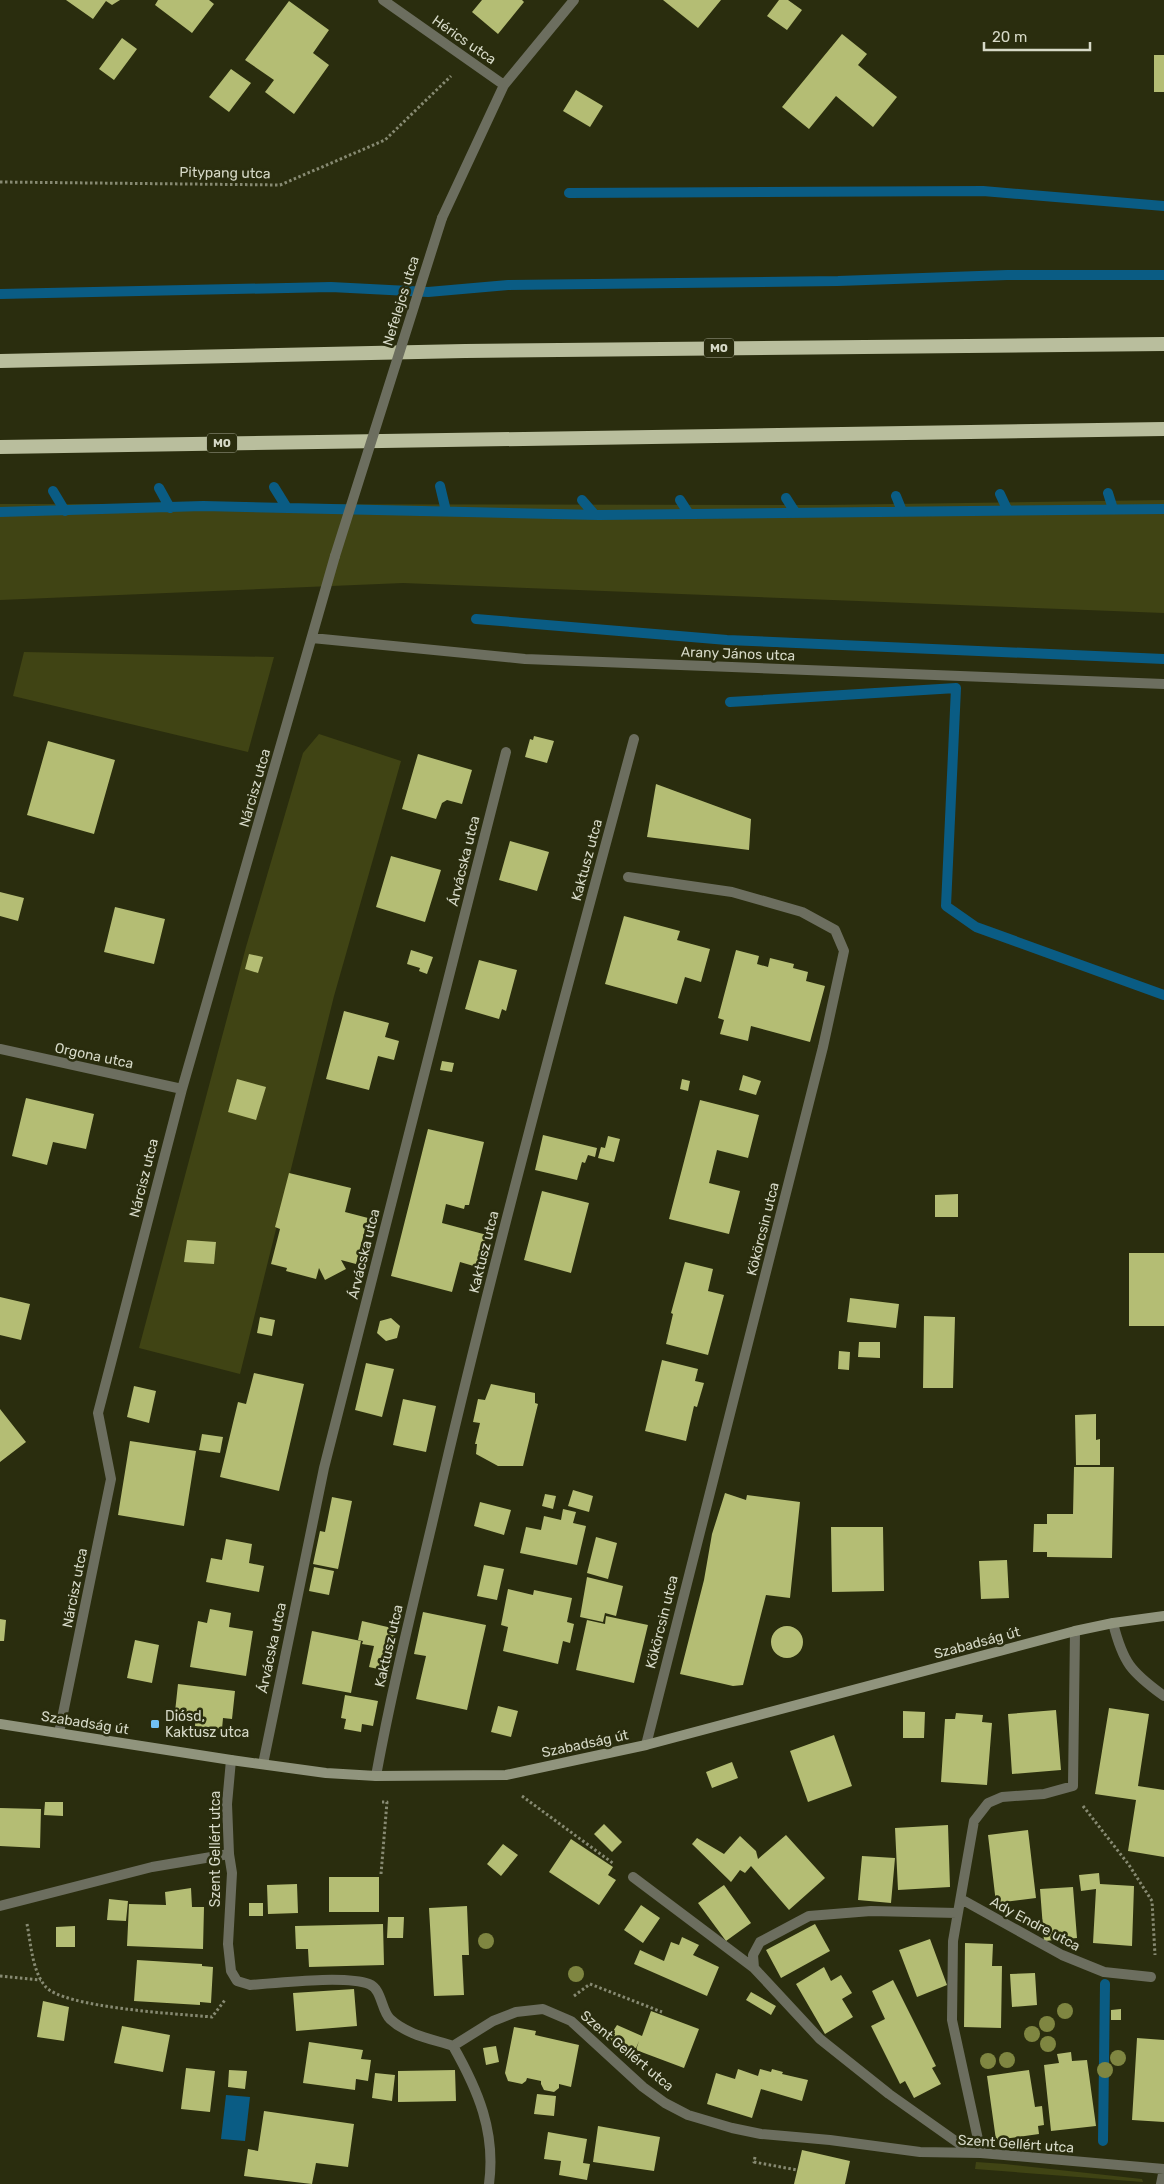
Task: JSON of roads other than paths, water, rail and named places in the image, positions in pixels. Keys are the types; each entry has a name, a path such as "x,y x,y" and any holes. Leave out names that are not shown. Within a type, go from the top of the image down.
{"highway":[{"name":"M0","path":"0,361 465,351 1164,344"},
{"name":"M0","path":"0,447 1164,429"}],"main road":[{"name":"Szabadság út","path":"0,1724 326,1773 376,1776 506,1775 646,1745 1075,1631 1113,1623 1164,1616"}],"street":[{"name":"Hérics utca","path":"383,0 504,85"},
{"name":"Nefelejcs utca","path":"312,638 335,556 442,218 504,85 574,0"},
{"name":"Arany János utca","path":"312,638 525,659 1164,684"},
{"name":"Nárcisz utca","path":"59,1733 111,1479 98,1413 182,1089 312,638"},
{"name":"Kaktusz utca","path":"376,1776 407,1630 462,1398 521,1163 634,739"},
{"name":"Árvácska utca","path":"263,1764 324,1468 506,752"},
{"name":"Kökörcsin utca","path":"628,877 732,892 802,912 835,930 844,951 818,1066 646,1745"},
{"name":"Orgona utca","path":"0,1049 182,1089"},
{"path":"1113,1623 1120,1650 1126,1662 1142,1680 1164,1696"},
{"path":"976,2152 952,2020 953,1941 974,1821 979,1812 988,1803 1002,1797 1044,1794 1069,1789 1073,1786 1075,1631"},
{"name":"Szent Gellért utca","path":"230,1760 227,1804 229,1854 232,1873 228,1944 231,1971 238,1981 250,1985 345,1981 369,1984 376,1989 389,2018 405,2031 453,2046 493,2022 516,2012 543,2008 571,2021 643,2087 688,2116 761,2134 830,2140 920,2152 976,2152 1164,2169"},
{"path":"0,1906 152,1867 229,1854"},
{"path":"633,1877 754,1968 820,2039 889,2094 976,2152"},
{"name":"Ady Endre utca","path":"961,1899 1062,1956 1104,1972 1151,1977"},
{"path":"754,1968 754,1955 760,1942 809,1916 871,1911 957,1913"},
{"path":"453,2046 473,2080 482,2104 490,2148 489,2184"},
{"path":"1161,2184 1164,2169"}],"water":[{"path":"226,2095 250,2097 245,2141 221,2139"}],"waterway":[{"path":"569,193 983,191 1164,206"},
{"path":"0,294 331,287 428,292 508,285 838,281 1007,275 1164,275"},
{"path":"440,486 446,511"},
{"path":"274,487 287,508"},
{"path":"159,488 170,508"},
{"path":"53,491 65,511"},
{"path":"1108,493 1113,509"},
{"path":"1000,494 1007,509"},
{"path":"896,496 902,511"},
{"path":"786,498 795,512"},
{"path":"582,500 595,515"},
{"path":"680,500 689,514"},
{"path":"0,512 203,506 599,515 1164,509"},
{"path":"476,619 727,640 1164,659"},
{"path":"730,702 956,688 946,906 976,927 1164,995"},
{"path":"1103,2141 1105,1984"}],"place":[{"name":"Diósd, Kaktusz utca","path":"155,1724"}]}
